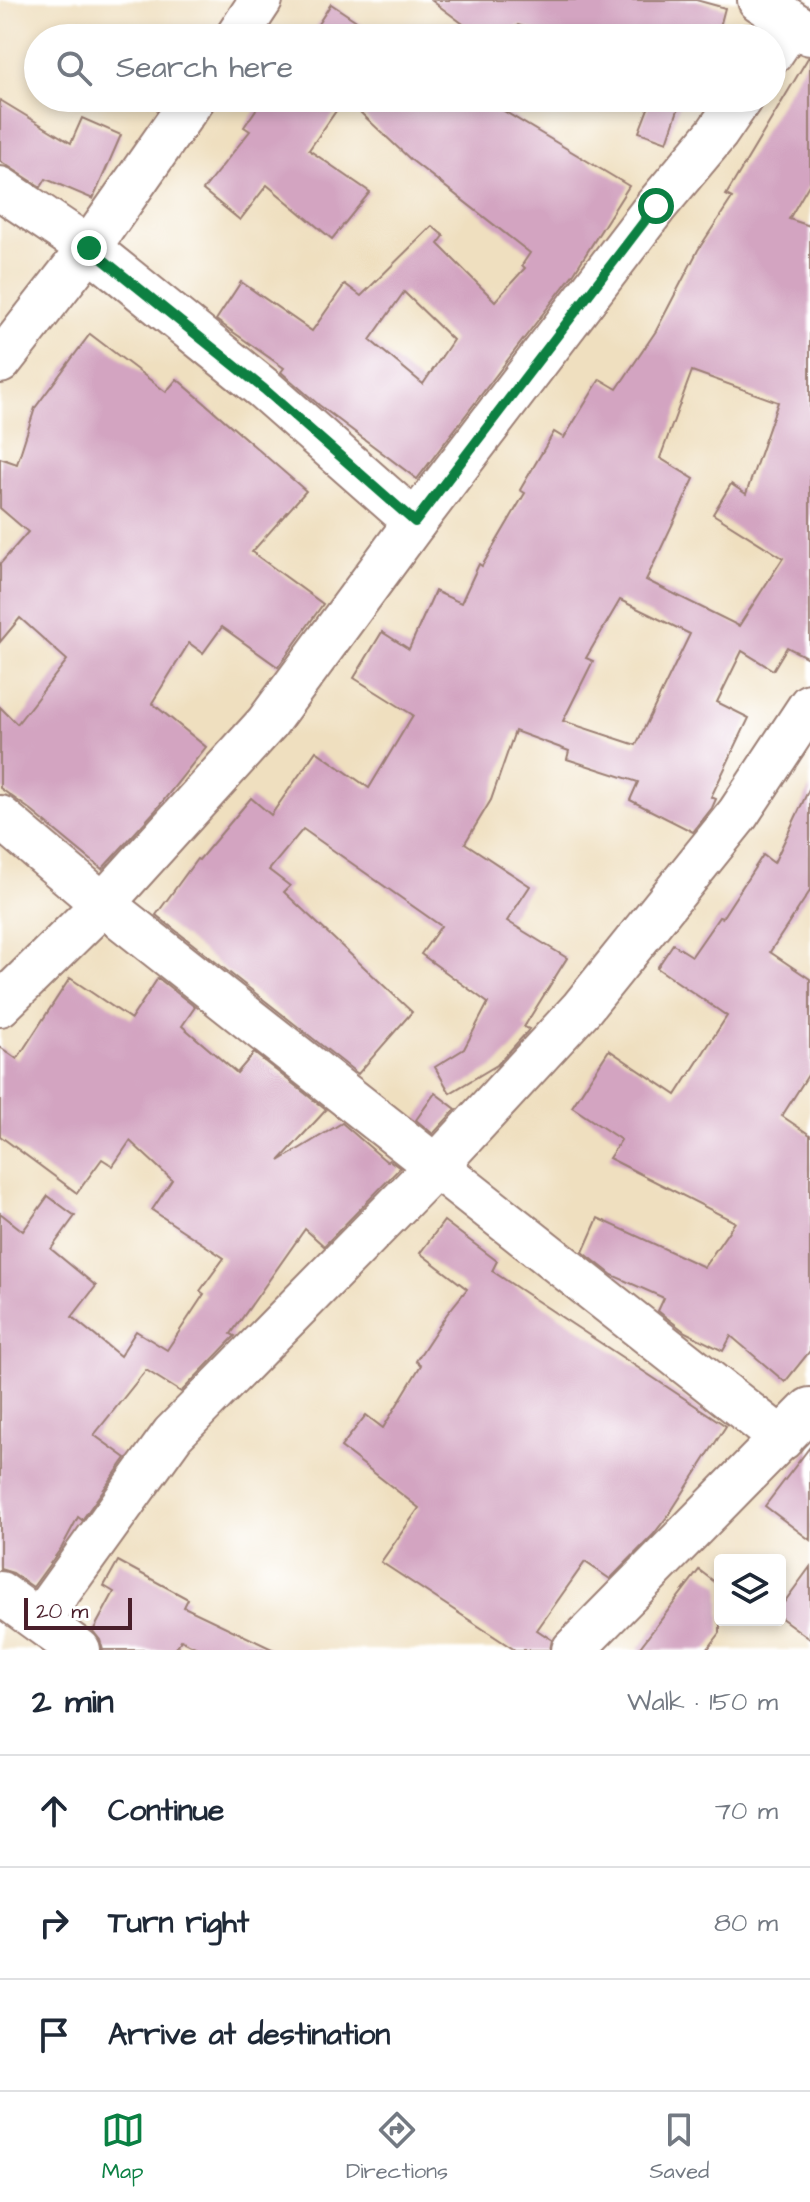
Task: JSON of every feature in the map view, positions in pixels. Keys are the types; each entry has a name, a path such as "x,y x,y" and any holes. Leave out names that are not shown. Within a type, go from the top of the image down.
{"street":[{"path":"245,24 261,0"},
{"path":"0,362 89,248 184,112"},
{"path":"0,1005 103,904 267,723 415,522 731,112"},
{"path":"0,188 89,248 264,389 415,522"},
{"path":"39,1620 173,1434 435,1167 582,1008 738,814 810,705"},
{"path":"0,817 103,904 435,1167 801,1423 573,1650"},
{"path":"0,1593 79,1650"}],"building":[{"path":"431,0 696,0 725,8 721,24 463,24"},
{"path":"331,4 361,24 318,24"},
{"path":"810,58 810,183 789,219 810,226 810,659 787,647 773,670 742,651 717,702 749,718 711,797 716,799 712,808 693,832 630,800 638,782 567,759 569,751 515,731 491,800 465,843 530,886 507,921 567,958 524,1027 529,1029 527,1032 497,1065 450,1093 435,1067 464,1049 488,1003 421,954 441,926 303,829 269,870 290,886 284,892 412,1012 358,1074 156,915 197,859 251,798 271,815 316,751 369,788 413,715 354,678 382,632 409,649 435,591 461,603 479,564 482,566 525,493 520,490 554,432 564,438 600,379 617,389 656,331 698,250 732,198 726,195 776,112 786,112 786,95","holes":["692,371 778,402 746,494 731,484 713,514 783,558 739,626 646,580 694,479 660,458","620,600 690,634 636,745 563,721 593,661 586,658"]},
{"path":"0,100 71,143 82,118 121,135 93,199 46,179 41,187 0,161"},
{"path":"254,112 335,112 309,150 370,192 332,239 267,185 240,220 203,190 250,131 244,127"},
{"path":"360,112 505,112 629,186 574,273 417,479 319,405 281,372 284,368 216,320 241,282 312,331 345,284 361,296 432,226 444,236 438,244 495,301 525,268 522,265 530,253 410,159","holes":["404,292 453,340 423,384 370,340"]},
{"path":"647,112 677,112 667,142 639,132"},
{"path":"90,334 166,392 177,379 306,491 252,552 323,604 278,667 222,627 203,653 189,643 152,703 206,747 155,811 102,869 0,788 0,707 17,724 67,660 20,618 0,642 0,564 28,532 0,508 0,458 17,464 35,408"},
{"path":"810,787 810,891 770,952 810,979 810,1072 782,1116 810,1135 810,1351 785,1382 731,1336 723,1351 685,1332 658,1311 664,1298 612,1275 583,1252 598,1218 704,1267 735,1222 609,1158 621,1140 572,1107 609,1050 676,1095 727,1016 657,968 673,944 692,956 719,917 722,918 763,855 774,863"},
{"path":"70,978 131,1019 158,978 195,1007 182,1026 237,1073 254,1053 326,1110 279,1161 342,1123 387,1162 389,1160 400,1168 324,1246 305,1229 231,1334 235,1336 181,1392 146,1370 94,1435 126,1458 82,1520 78,1517 62,1547 33,1587 13,1573 0,1569 0,1213 23,1231 48,1196 75,1216 51,1249 96,1286 72,1317 120,1356 136,1331 167,1350 204,1294 200,1291 224,1258 152,1210 172,1180 130,1141 113,1166 102,1159 77,1193 0,1136 0,1047 17,1059"},
{"path":"435,1093 456,1109 433,1134 416,1120"},
{"path":"444,1221 497,1261 492,1271 726,1426 670,1513 610,1579 585,1562 537,1630 552,1640 550,1650 515,1650 381,1562 419,1508 341,1447 366,1415 383,1428 421,1365 416,1361 467,1289 420,1253"},
{"path":"810,1447 810,1540 765,1506"},
{"path":"118,1561 188,1599 184,1607 274,1650 201,1650 181,1640 175,1650 103,1650 93,1631 114,1592 104,1586"},
{"path":"810,1567 810,1639 786,1621 786,1600"},
{"path":"699,1570 714,1581 714,1626 720,1626 720,1633 707,1650 638,1650"}],"route":[{"path":"89,248 264,389 415,522 656,206"}]}
